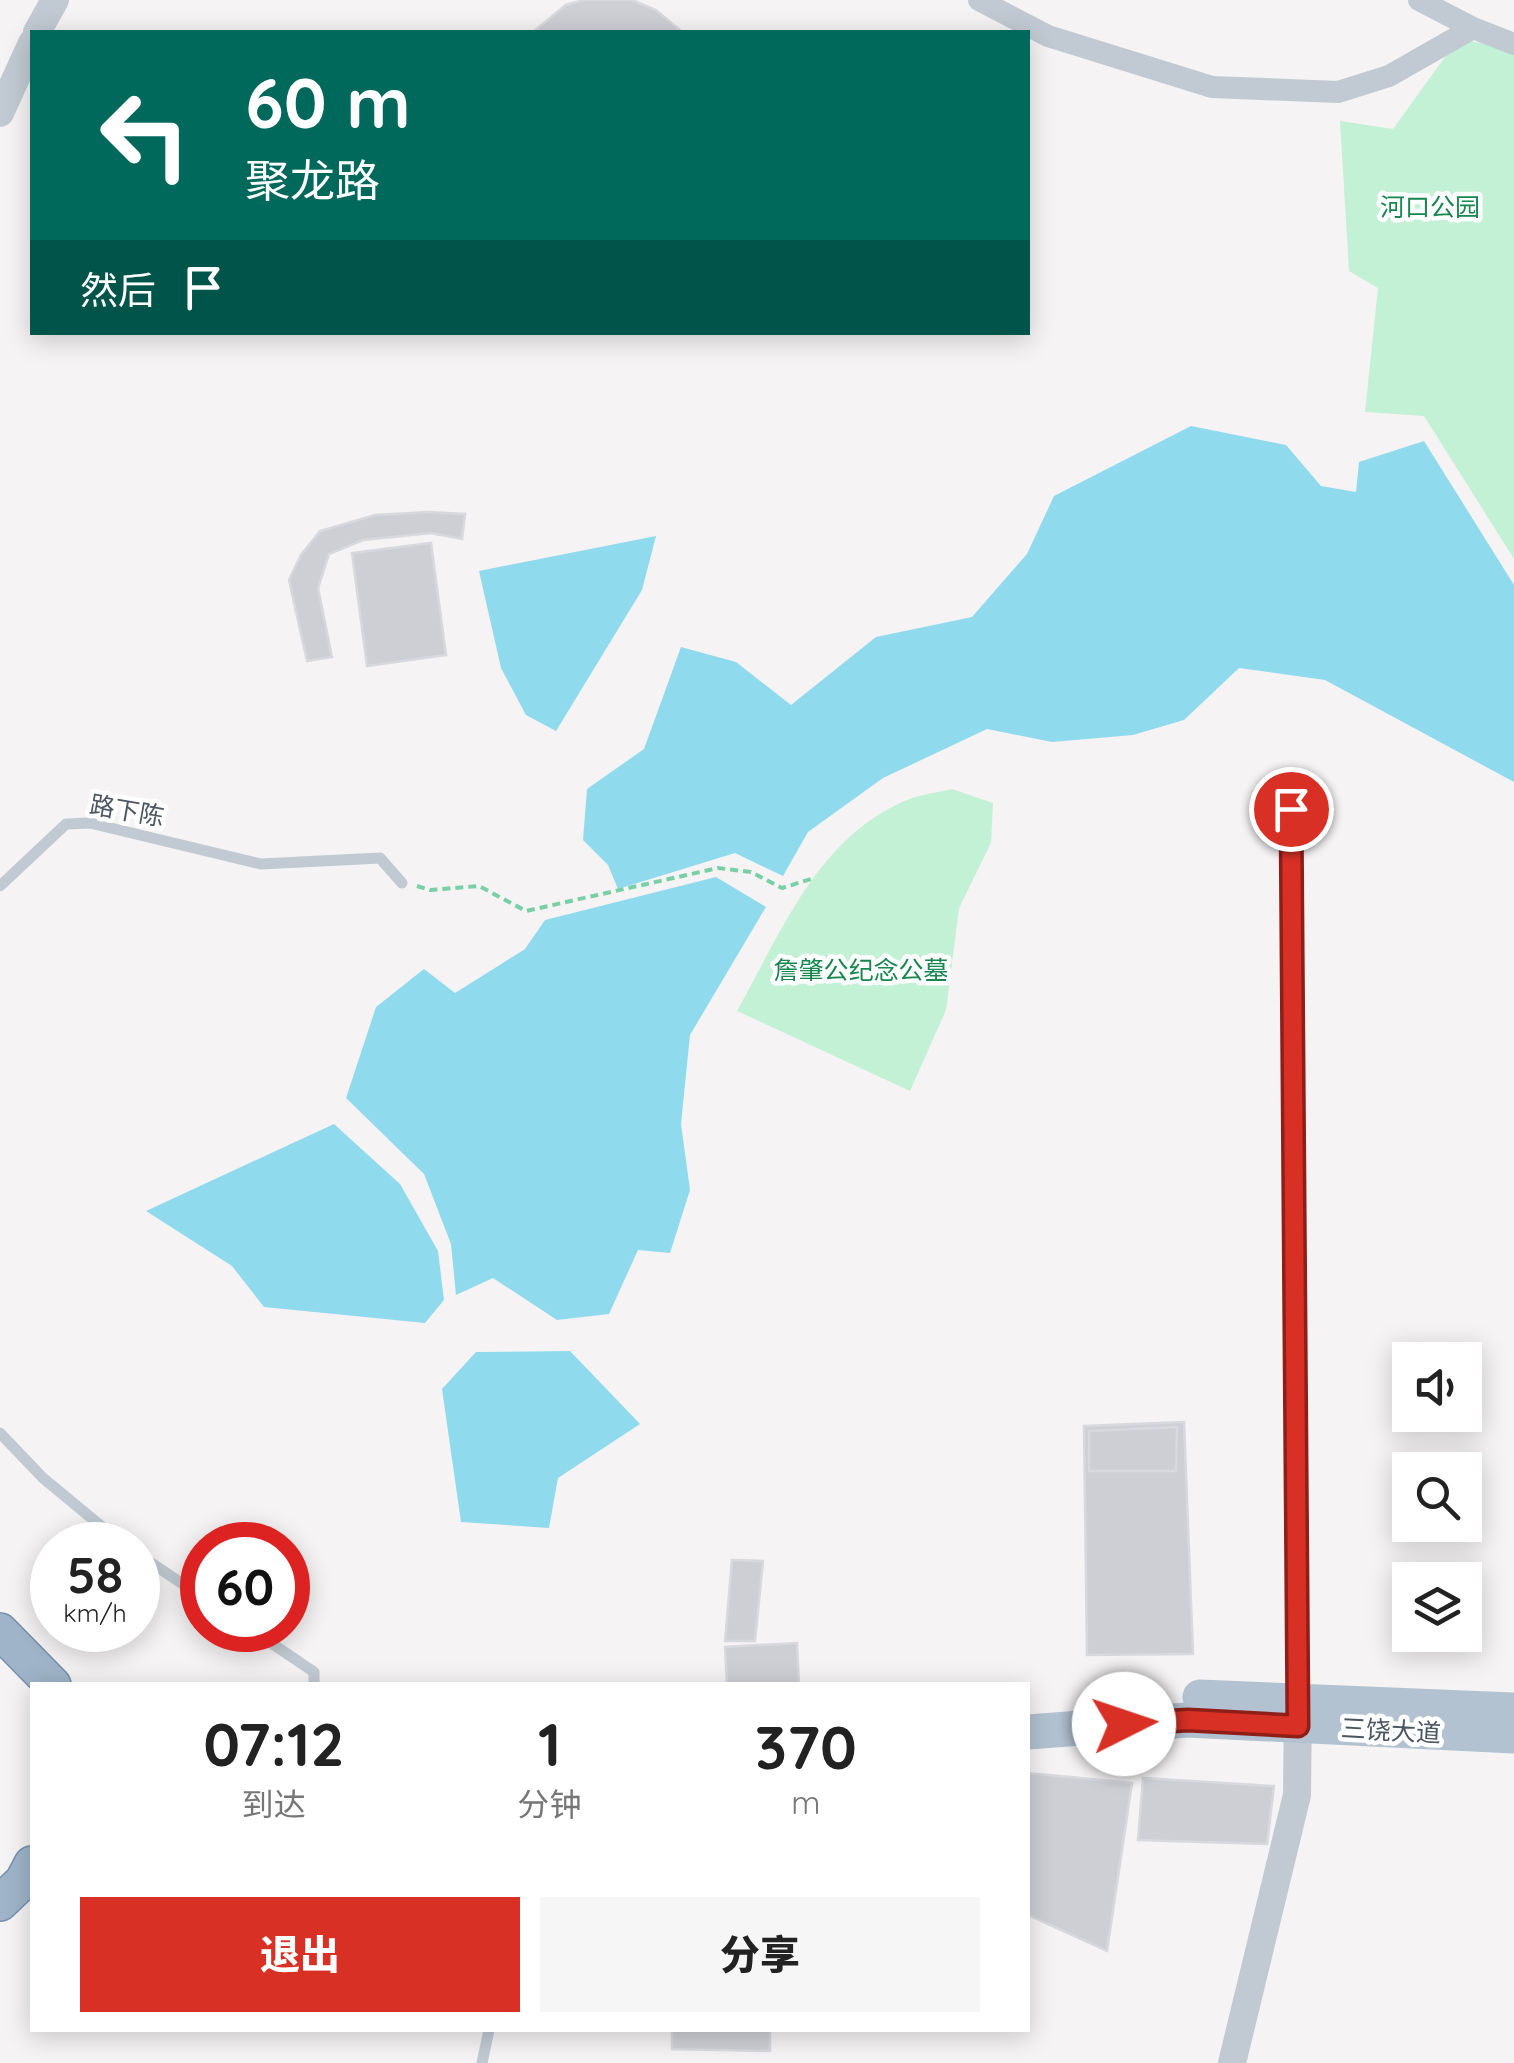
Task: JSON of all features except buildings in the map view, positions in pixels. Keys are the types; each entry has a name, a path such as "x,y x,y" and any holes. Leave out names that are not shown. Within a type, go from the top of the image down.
{"highway":[{"path":"0,1631 18,1673 44,1682"},
{"path":"0,1922 24,1886"}],"main road":[{"name":"三饶大道","path":"1030,1709 1190,1697 1514,1736"},
{"name":"三饶大道","path":"1030,1732 1298,1713 1514,1710"}],"street":[{"path":"39,30 55,0"},
{"path":"980,0 1048,36 1212,88 1338,92 1390,76 1472,28"},
{"path":"1419,0 1472,28 1514,44"},
{"path":"0,114 30,47"},
{"path":"1232,2063 1297,1794 1291,809"}],"lane":[{"name":"路下陈","path":"0,886 66,824 90,823 261,864 380,858 402,883"},
{"path":"0,1433 43,1478 96,1522"},
{"path":"284,1652 314,1672 314,1682"},
{"path":"482,2063 489,2032"}],"path":[{"path":"402,883 430,890 479,886 526,911 718,868 751,872 782,888 810,879"}],"green space":[{"name":"河口公园","path":"1458,39 1514,49 1514,559 1424,416 1365,412 1378,288 1349,271 1340,121 1393,129"},
{"name":"詹肇公纪念公墓","path":"952,789 993,803 991,843 959,908 946,1010 910,1091 737,1011 785,921 845,841 870,820 900,803"}],"water":[{"path":"1191,426 1286,445 1321,486 1356,492 1359,462 1424,441 1514,585 1514,782 1325,680 1239,668 1184,720 1133,735 1052,742 987,729 883,778 808,832 783,876 735,853 618,889 608,865 583,840 587,789 644,749 681,647 736,662 791,705 876,637 972,617 1027,554 1054,496"},
{"path":"656,536 642,590 556,731 526,715 501,668 479,571"},
{"path":"716,877 766,907 690,1035 681,1124 690,1190 670,1253 638,1250 609,1314 557,1320 493,1278 456,1295 451,1244 424,1174 346,1098 376,1007 424,969 455,993 525,949 545,920"},
{"path":"334,1124 400,1184 438,1251 444,1300 425,1323 264,1307 232,1266 146,1211"},
{"path":"570,1351 640,1424 558,1478 549,1528 461,1522 442,1389 476,1352"}],"route":[{"path":"1124,1724 1188,1720 1298,1726 1291,809"}]}
